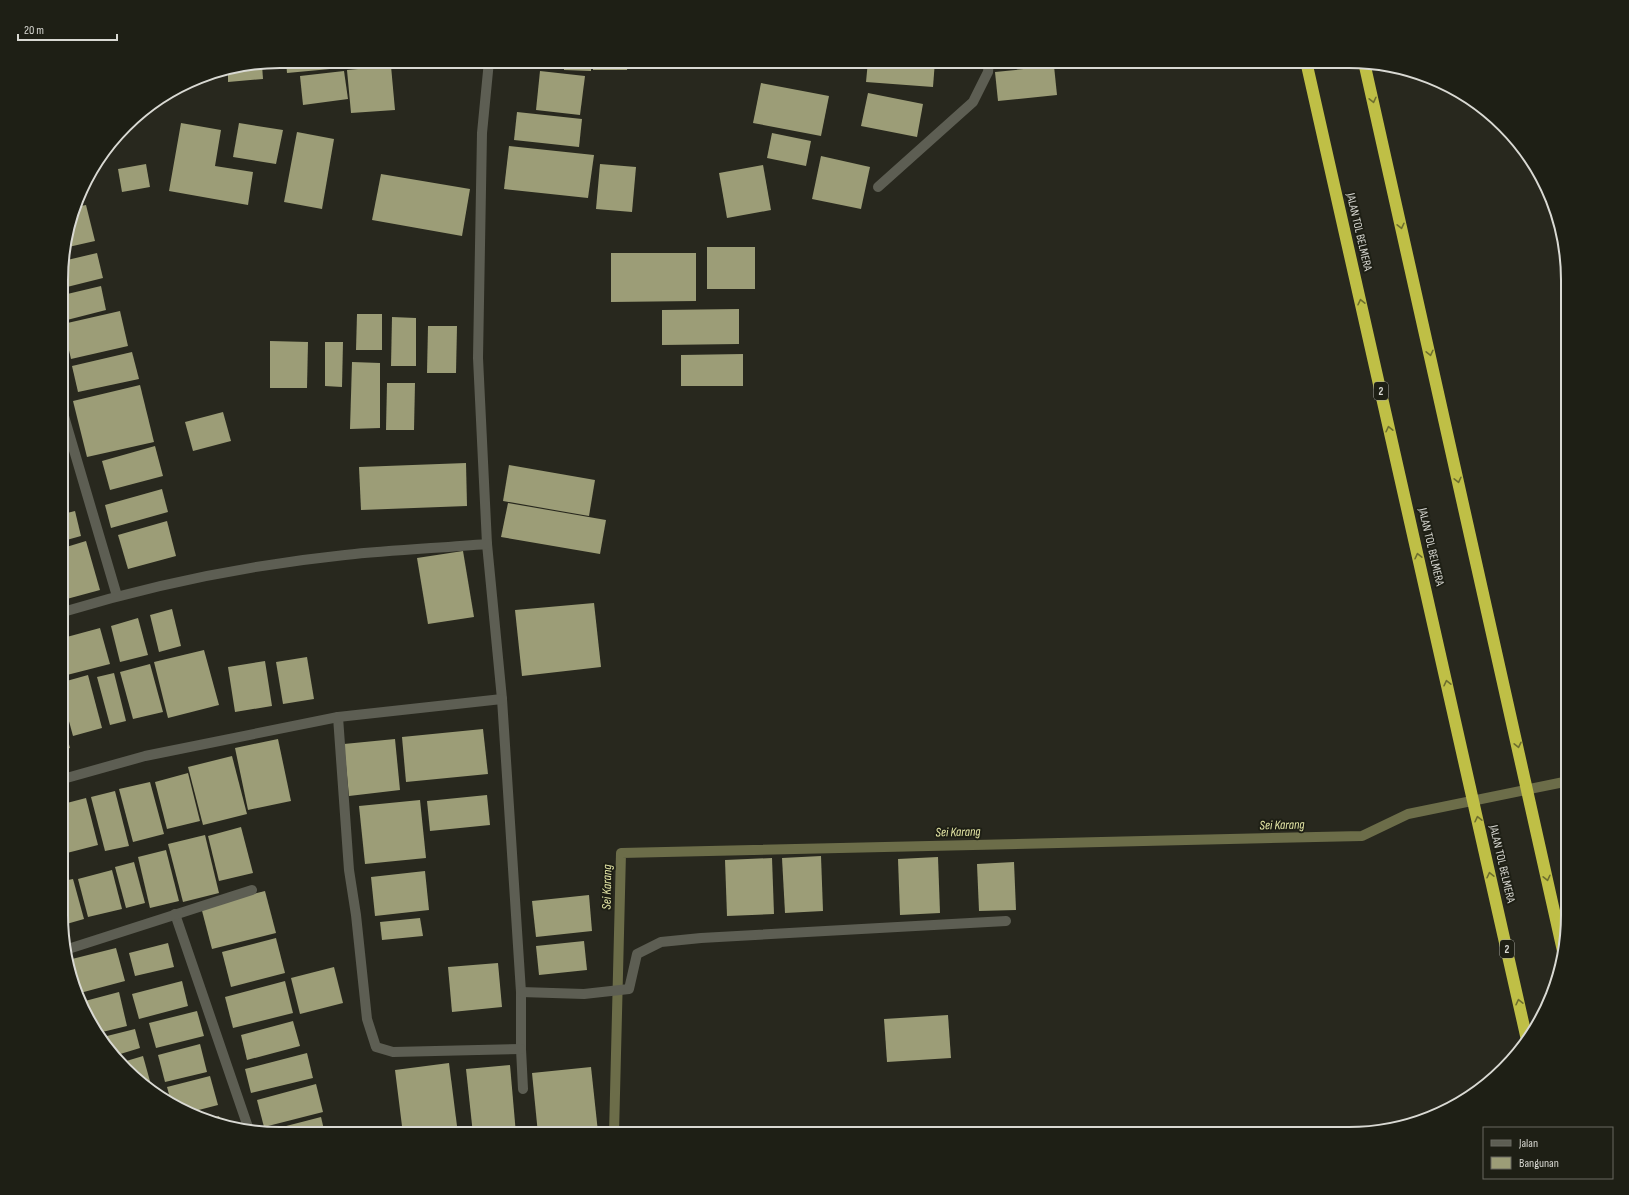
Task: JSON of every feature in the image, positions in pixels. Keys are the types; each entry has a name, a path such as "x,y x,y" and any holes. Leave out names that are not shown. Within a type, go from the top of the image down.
{"highway":[{"name":"JALAN TOL BELMERA","path":"1308,68 1525,1033"},
{"path":"1365,68 1510,707 1560,937"}],"street":[{"path":"488,68 482,133 478,358 487,544 502,699 521,992 523,1090"},
{"path":"878,188 973,102 988,72 988,68"},
{"path":"68,430 117,596"},
{"path":"68,611 117,596 186,579 271,565 344,555 487,544"},
{"path":"68,778 145,756 338,718 502,699"},
{"path":"338,718 349,870 356,915 367,1018 376,1047 393,1052 521,1049"},
{"path":"71,948 252,890"},
{"path":"176,914 247,1124"},
{"path":"521,992 584,994 629,989 636,954 661,942 701,938 1006,922"}],"building":[{"path":"287,68 330,69 287,73"},
{"path":"391,68 395,110 351,113 347,70"},
{"path":"564,68 591,68 591,71 564,70"},
{"path":"593,68 627,68 627,70 593,70"},
{"path":"867,68 934,68 933,87 866,82"},
{"path":"1034,68 1054,68 1057,95 998,101 995,72"},
{"path":"262,69 263,79 228,82 228,74"},
{"path":"344,71 348,99 303,105 300,76"},
{"path":"540,71 585,76 580,115 536,110"},
{"path":"761,83 829,96 821,136 753,123"},
{"path":"868,93 923,104 917,137 861,126"},
{"path":"517,112 582,119 579,147 514,140"},
{"path":"181,123 221,130 215,166 253,172 248,205 169,191"},
{"path":"239,123 283,130 276,164 233,157"},
{"path":"297,132 334,139 322,209 284,202"},
{"path":"772,133 811,141 806,166 767,158"},
{"path":"509,146 594,155 588,198 504,189"},
{"path":"821,156 870,167 861,209 812,199"},
{"path":"146,164 150,187 122,192 118,169"},
{"path":"600,164 636,167 632,212 596,209"},
{"path":"763,165 771,210 727,218 719,173"},
{"path":"381,174 470,189 462,236 372,220"},
{"path":"86,205 95,241 71,246 75,225 81,206"},
{"path":"707,247 755,247 755,289 707,289"},
{"path":"97,253 103,278 68,287 69,260"},
{"path":"611,253 696,253 696,301 611,302"},
{"path":"101,286 106,310 68,320 68,294"},
{"path":"739,309 739,344 662,345 662,310"},
{"path":"120,311 128,346 71,359 68,346 68,323"},
{"path":"357,314 382,314 382,350 356,350"},
{"path":"392,317 416,318 416,366 391,366"},
{"path":"428,326 457,326 456,373 427,373"},
{"path":"270,341 308,342 307,388 270,388"},
{"path":"325,342 343,342 342,387 325,386"},
{"path":"132,352 139,379 78,392 72,366"},
{"path":"743,354 743,386 681,386 681,355"},
{"path":"352,362 380,363 380,428 350,429"},
{"path":"387,383 415,383 414,430 386,430"},
{"path":"140,385 154,442 87,457 73,401"},
{"path":"223,412 231,441 193,451 185,422"},
{"path":"155,446 163,476 110,490 102,461"},
{"path":"466,463 467,506 361,510 359,467"},
{"path":"509,465 595,480 589,516 503,501"},
{"path":"162,489 168,512 111,528 105,505"},
{"path":"508,503 606,520 600,554 501,537"},
{"path":"75,511 81,536 68,540 68,513"},
{"path":"167,521 176,556 128,569 118,535"},
{"path":"86,541 100,590 68,599 68,546"},
{"path":"463,551 474,617 428,624 417,558"},
{"path":"594,603 601,667 522,676 515,610"},
{"path":"172,609 181,646 159,652 150,615"},
{"path":"138,618 148,655 120,662 111,626"},
{"path":"100,628 110,664 68,675 68,637"},
{"path":"204,650 219,705 168,718 154,662"},
{"path":"307,657 314,699 283,704 276,662"},
{"path":"265,661 272,706 235,712 228,667"},
{"path":"150,664 163,712 133,719 120,672"},
{"path":"114,673 126,721 110,725 97,677"},
{"path":"88,675 102,728 73,736 68,718 68,681"},
{"path":"483,729 488,774 406,782 402,737"},
{"path":"278,739 291,801 248,810 235,748"},
{"path":"395,739 400,790 349,796 344,744"},
{"path":"232,756 247,814 203,825 188,767"},
{"path":"188,773 200,821 167,829 155,782"},
{"path":"150,782 164,834 133,842 119,789"},
{"path":"115,791 129,846 105,851 91,797"},
{"path":"487,795 490,825 430,831 427,801"},
{"path":"86,798 98,845 68,853 68,803"},
{"path":"420,800 426,858 365,864 359,806"},
{"path":"241,827 253,873 219,881 208,836"},
{"path":"205,835 219,893 183,902 168,844"},
{"path":"166,850 179,901 150,908 138,857"},
{"path":"821,856 823,911 785,913 782,858"},
{"path":"938,857 940,913 900,915 898,859"},
{"path":"772,858 774,914 727,916 725,860"},
{"path":"134,862 145,903 126,908 115,867"},
{"path":"1014,862 1016,910 979,911 977,864"},
{"path":"112,870 122,909 88,917 78,879"},
{"path":"425,871 429,910 375,916 371,877"},
{"path":"73,879 84,919 68,924 68,915 68,880"},
{"path":"265,891 276,933 212,949 201,907"},
{"path":"589,895 592,931 536,937 532,901"},
{"path":"420,918 423,936 382,940 380,922"},
{"path":"276,938 285,973 231,987 222,952"},
{"path":"584,941 587,970 539,975 536,946"},
{"path":"168,943 174,967 135,976 129,953"},
{"path":"116,948 125,981 83,992 72,959"},
{"path":"498,963 502,1007 452,1012 448,967"},
{"path":"334,967 343,1003 300,1014 291,978"},
{"path":"182,981 188,1006 139,1019 132,994"},
{"path":"285,981 293,1013 233,1028 225,997"},
{"path":"119,992 127,1026 103,1032 86,1001"},
{"path":"197,1011 204,1036 156,1048 149,1023"},
{"path":"948,1015 951,1058 887,1062 884,1019"},
{"path":"293,1021 300,1046 247,1060 241,1035"},
{"path":"135,1029 140,1048 120,1054 106,1036"},
{"path":"200,1044 207,1072 165,1082 158,1055"},
{"path":"307,1053 313,1078 251,1093 245,1069"},
{"path":"143,1056 150,1082 140,1074 126,1061"},
{"path":"449,1063 457,1127 402,1127 395,1070"},
{"path":"510,1065 515,1127 472,1127 466,1069"},
{"path":"591,1067 597,1127 537,1127 532,1073"},
{"path":"210,1076 218,1105 198,1110 169,1096 167,1087"},
{"path":"316,1084 323,1112 264,1127 257,1100"},
{"path":"321,1117 323,1127 282,1127"}],"waterway":[{"name":"Sei Karang","path":"614,1127 621,853 1362,836 1408,814 1561,783"}]}
